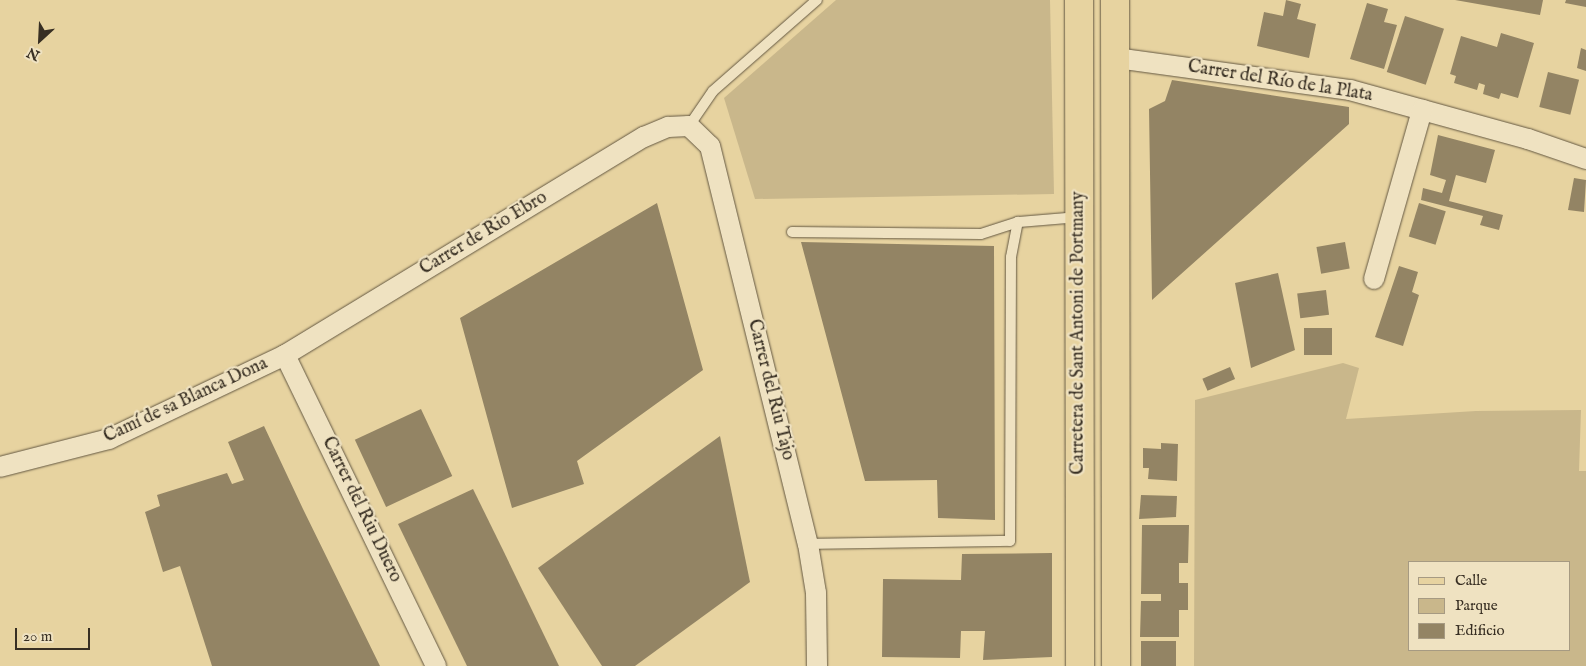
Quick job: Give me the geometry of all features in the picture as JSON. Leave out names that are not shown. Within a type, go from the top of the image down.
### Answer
[{"type":"main road","name":"Carretera de Sant Antoni de Portmany","points":[[1079,0],[1080,666]]},
{"type":"main road","name":"Carretera de Sant Antoni de Portmany","points":[[1116,0],[1116,666]]},
{"type":"street","name":"Carrer del Río de la Plata","points":[[1116,58],[1350,90],[1586,159]]},
{"type":"street","points":[[1374,279],[1422,110]]},
{"type":"street","name":"Carrer de Rio Ebro","points":[[285,355],[644,137],[668,126],[689,126]]},
{"type":"street","name":"Carrer del Riu Tajo","points":[[689,126],[710,146],[808,544],[816,593],[817,666]]},
{"type":"street","name":"Camí de sa Blanca Dona","points":[[0,467],[109,439],[285,355]]},
{"type":"street","name":"Carrer del Riu Duero","points":[[285,355],[436,666]]},
{"type":"lane","points":[[689,126],[713,90],[817,0]]},
{"type":"lane","points":[[792,232],[981,234],[1018,222],[1078,217]]},
{"type":"lane","points":[[808,544],[1010,542],[1011,256],[1018,222]]},
{"type":"green space","points":[[836,0],[1050,0],[1054,194],[755,199],[724,98]]},
{"type":"green space","points":[[1343,363],[1359,368],[1346,419],[1476,411],[1581,410],[1579,471],[1586,471],[1586,666],[1194,666],[1195,400]]},
{"type":"building","points":[[1286,0],[1301,4],[1297,19],[1316,24],[1309,58],[1257,46],[1264,12],[1283,16]]},
{"type":"building","points":[[1455,0],[1543,0],[1540,15]]},
{"type":"building","points":[[1566,0],[1586,0],[1586,7],[1565,3]]},
{"type":"building","points":[[1367,3],[1388,9],[1384,22],[1397,25],[1384,69],[1350,59]]},
{"type":"building","points":[[1405,16],[1444,29],[1426,85],[1387,72]]},
{"type":"building","points":[[1501,33],[1534,43],[1518,98],[1501,93],[1499,99],[1483,94],[1485,85],[1479,83],[1477,90],[1454,83],[1456,76],[1450,74],[1461,36],[1497,47]]},
{"type":"building","points":[[1581,48],[1586,50],[1586,71],[1577,68]]},
{"type":"building","points":[[1548,72],[1579,80],[1570,115],[1539,107]]},
{"type":"building","points":[[1172,80],[1349,107],[1349,124],[1152,300],[1149,109],[1165,101]]},
{"type":"building","points":[[1438,135],[1495,150],[1486,183],[1456,175],[1449,201],[1503,215],[1499,230],[1480,225],[1483,216],[1421,200],[1423,188],[1442,193],[1446,180],[1430,175]]},
{"type":"building","points":[[1574,178],[1586,180],[1584,212],[1568,210]]},
{"type":"building","points":[[657,203],[703,370],[577,461],[584,484],[512,508],[460,318]]},
{"type":"building","points":[[1419,203],[1446,211],[1436,245],[1409,236]]},
{"type":"building","points":[[801,242],[994,246],[995,520],[938,518],[937,480],[865,481]]},
{"type":"building","points":[[1345,242],[1350,269],[1321,274],[1316,247]]},
{"type":"building","points":[[1399,266],[1418,272],[1412,292],[1419,295],[1403,346],[1375,337]]},
{"type":"building","points":[[1278,273],[1295,350],[1251,368],[1235,283]]},
{"type":"building","points":[[1326,290],[1329,315],[1300,318],[1297,294]]},
{"type":"building","points":[[1304,328],[1332,328],[1332,355],[1304,355]]},
{"type":"building","points":[[1230,367],[1235,379],[1207,391],[1202,379]]},
{"type":"building","points":[[421,409],[452,476],[386,507],[355,440]]},
{"type":"building","points":[[264,426],[380,666],[212,666],[180,566],[163,572],[145,512],[160,506],[157,495],[227,473],[232,484],[244,480],[228,442]]},
{"type":"building","points":[[720,436],[750,582],[635,666],[602,666],[538,568]]},
{"type":"building","points":[[1161,443],[1178,444],[1177,481],[1148,479],[1149,468],[1143,468],[1143,448],[1161,449]]},
{"type":"building","points":[[473,489],[559,666],[467,666],[427,584],[398,524]]},
{"type":"building","points":[[1141,495],[1177,496],[1176,517],[1139,519]]},
{"type":"building","points":[[1142,525],[1189,525],[1188,563],[1179,563],[1179,583],[1188,583],[1188,610],[1179,610],[1179,637],[1140,637],[1141,601],[1161,601],[1161,594],[1141,594]]},
{"type":"building","points":[[1052,553],[1052,657],[983,660],[985,631],[961,631],[960,658],[882,657],[883,579],[961,580],[962,554]]},
{"type":"building","points":[[1141,641],[1176,641],[1176,666],[1141,666]]}]
